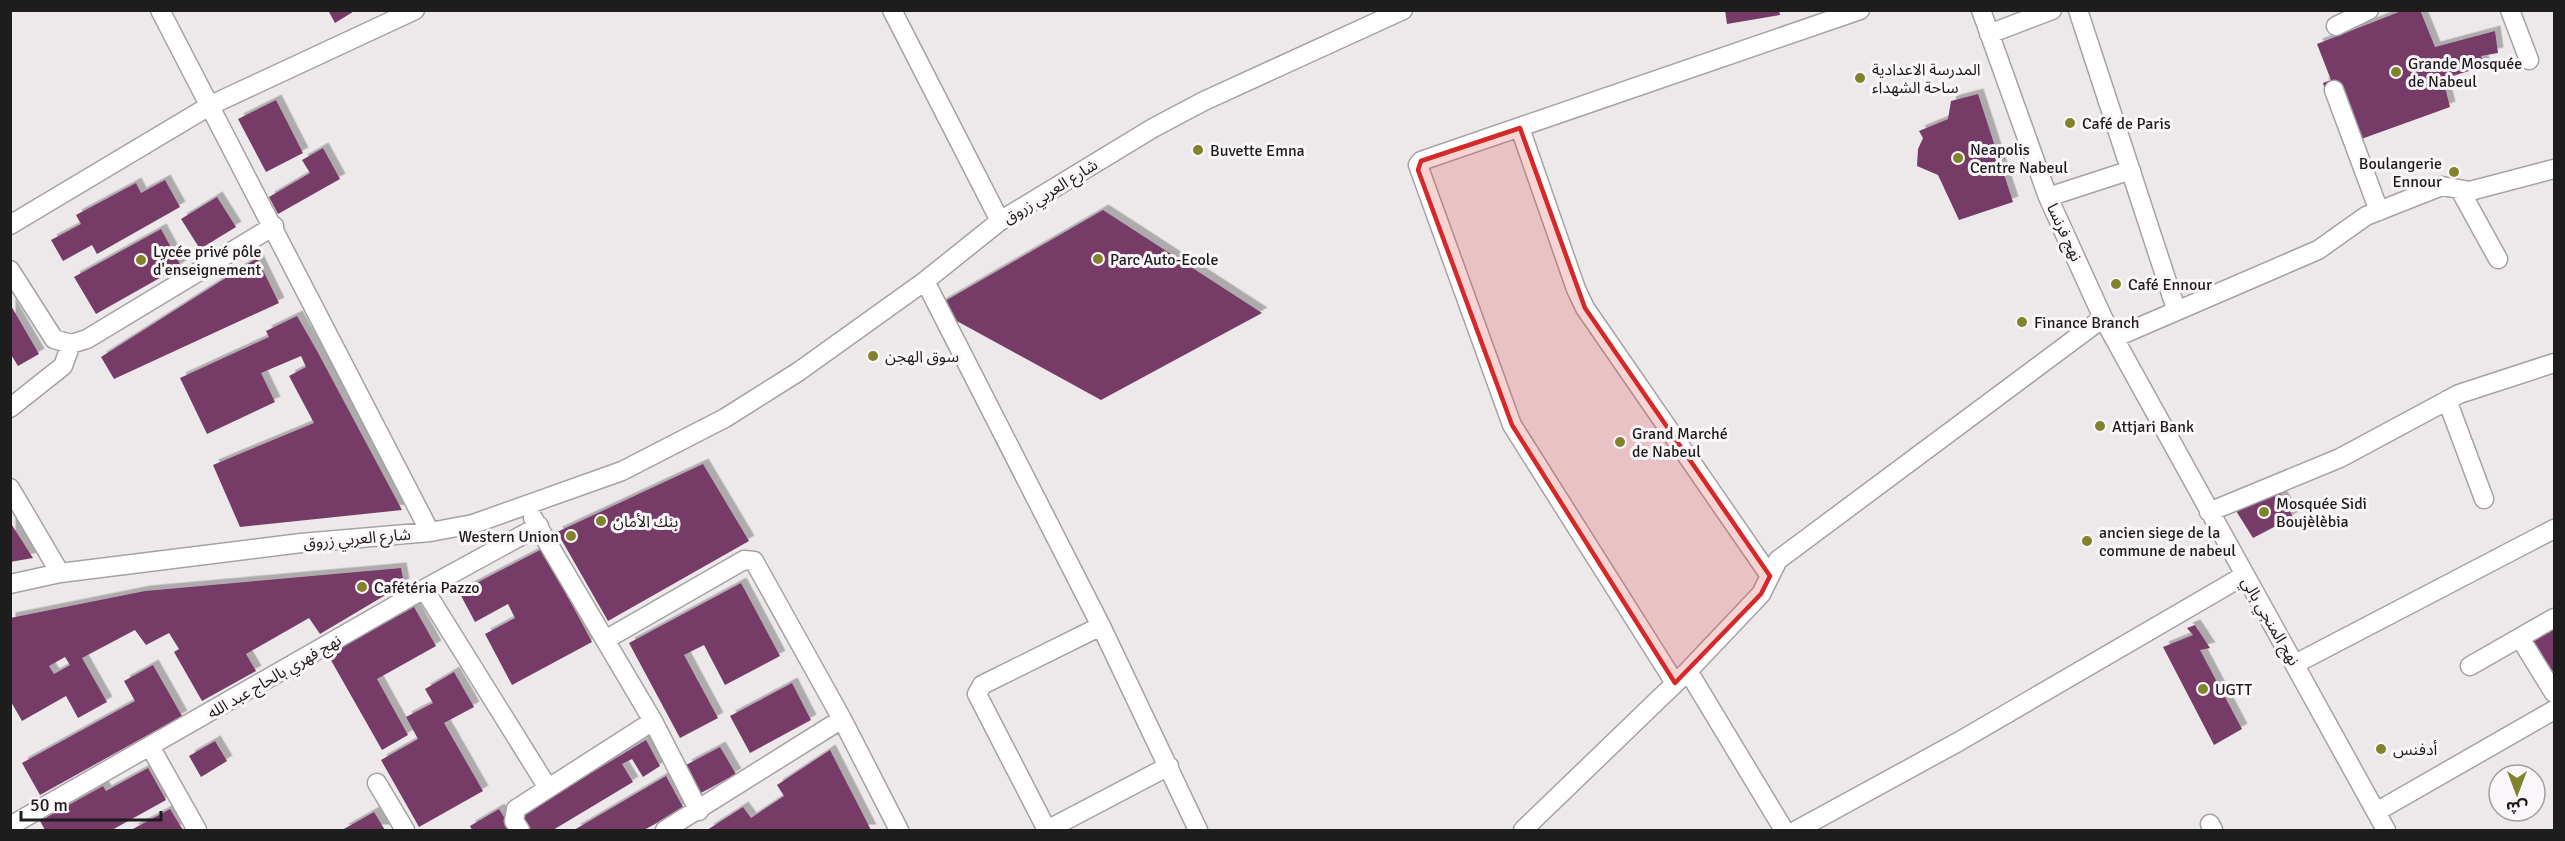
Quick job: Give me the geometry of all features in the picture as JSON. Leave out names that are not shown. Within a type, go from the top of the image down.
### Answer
[{"type":"street","points":[[160,10],[274,226],[430,532]]},
{"type":"street","points":[[10,225],[211,105],[415,10]]},
{"type":"street","points":[[892,10],[1000,221]]},
{"type":"street","name":"شارع العربي زروق","points":[[10,584],[60,573],[301,543],[430,532],[473,524],[622,471],[724,418],[798,372],[925,281],[1000,221],[1204,100],[1403,10]]},
{"type":"street","points":[[1784,831],[1512,425],[1418,170],[1421,161],[1520,128],[1816,17],[1860,10]]},
{"type":"street","name":"نهج فرنسا","points":[[1981,10],[2048,197],[2103,318]]},
{"type":"street","points":[[1989,34],[2052,10]]},
{"type":"street","points":[[2078,10],[2176,309]]},
{"type":"street","points":[[2336,26],[2369,10]]},
{"type":"street","points":[[2510,10],[2529,60]]},
{"type":"street","points":[[2334,90],[2379,212]]},
{"type":"street","points":[[1520,128],[1576,290],[1585,308],[1770,576]]},
{"type":"street","points":[[2114,338],[2176,309],[2318,250],[2354,224],[2442,186],[2470,191],[2554,169]]},
{"type":"street","points":[[2048,197],[2130,170]]},
{"type":"street","points":[[2460,190],[2498,259]]},
{"type":"street","points":[[10,270],[54,339],[71,344],[87,339],[274,226]]},
{"type":"street","points":[[925,281],[1101,626],[1198,831]]},
{"type":"street","points":[[1524,831],[1681,677],[1761,594],[1778,560],[2103,318]]},
{"type":"street","name":"نهج المنجي بالي","points":[[2103,318],[2386,831]]},
{"type":"street","points":[[10,408],[63,366],[71,344]]},
{"type":"street","points":[[2209,512],[2340,458],[2459,394],[2554,363]]},
{"type":"street","points":[[2447,400],[2484,499]]},
{"type":"street","points":[[10,488],[60,573]]},
{"type":"street","points":[[525,506],[653,721],[699,811]]},
{"type":"street","name":"نهج فهري بالحاج عبد الله","points":[[22,825],[424,589],[539,526]]},
{"type":"street","points":[[2295,664],[2554,529]]},
{"type":"street","points":[[606,640],[750,559],[757,563],[842,719],[899,831]]},
{"type":"street","points":[[1797,831],[1958,742],[2245,575]]},
{"type":"street","points":[[424,589],[548,788]]},
{"type":"street","points":[[2470,666],[2554,618]]},
{"type":"street","points":[[1101,626],[982,686],[977,694],[1047,830],[1169,766]]},
{"type":"street","points":[[2520,638],[2554,693]]},
{"type":"street","points":[[2376,812],[2554,710]]},
{"type":"street","points":[[665,831],[842,719]]},
{"type":"street","points":[[520,831],[514,821],[516,809],[653,721]]},
{"type":"street","points":[[151,748],[197,831]]},
{"type":"street","points":[[376,783],[405,831]]},
{"type":"highlighted area","points":[[1520,128],[1585,308],[1770,576],[1761,594],[1675,683],[1512,425],[1418,170],[1421,161]]},
{"type":"building","points":[[328,10],[356,10],[335,23]]},
{"type":"building","points":[[1725,10],[1779,10],[1780,15],[1727,24]]},
{"type":"building","name":"Grande Mosquée de Nabeul","points":[[2404,10],[2420,10],[2435,47],[2495,31],[2498,53],[2481,56],[2485,66],[2443,79],[2450,107],[2353,142],[2341,115],[2333,117],[2323,83],[2331,80],[2317,44]]},
{"type":"building","name":"Neapolis Centre Nabeul","points":[[1978,94],[2013,202],[1959,220],[1938,175],[1917,166],[1918,149],[1923,138],[1919,131],[1948,119],[1951,101]]},
{"type":"building","points":[[276,100],[303,153],[266,172],[238,119]]},
{"type":"building","points":[[323,148],[340,179],[278,214],[269,197],[310,173],[302,160]]},
{"type":"building","points":[[165,180],[180,207],[97,254],[92,245],[63,261],[51,240],[81,224],[76,215],[136,183],[141,193]]},
{"type":"building","points":[[217,197],[236,227],[200,249],[181,219]]},
{"type":"building","name":"Parc Auto-Ecole","points":[[1103,210],[1262,313],[1101,400],[933,308]]},
{"type":"building","points":[[161,229],[181,266],[96,314],[74,277]]},
{"type":"building","points":[[257,258],[279,303],[114,379],[101,357]]},
{"type":"building","points":[[10,304],[39,354],[18,366],[10,353]]},
{"type":"building","points":[[297,316],[402,510],[240,527],[213,465],[314,423],[289,376],[306,367],[301,356],[261,373],[275,402],[207,434],[180,378],[269,337],[266,331]]},
{"type":"building","points":[[703,464],[749,541],[608,621],[557,532]]},
{"type":"building","name":"Mosquée Sidi Boujèlèbia","points":[[2279,491],[2293,517],[2253,538],[2233,506]]},
{"type":"building","points":[[10,522],[33,558],[10,562]]},
{"type":"building","points":[[542,549],[592,642],[512,685],[485,634],[515,618],[508,604],[475,622],[459,592]]},
{"type":"building","points":[[401,568],[404,584],[320,634],[309,618],[246,654],[256,671],[202,701],[174,652],[179,649],[169,633],[146,645],[135,630],[82,658],[107,702],[78,718],[66,696],[22,721],[10,700],[10,618],[145,591]],"holes":[[[65,657],[70,665],[54,674],[49,666]]]},
{"type":"building","points":[[741,583],[780,656],[725,685],[704,645],[684,655],[718,718],[680,738],[629,643]]},
{"type":"building","points":[[414,607],[436,646],[377,679],[408,735],[382,750],[328,655]]},
{"type":"building","name":"UGTT","points":[[2195,625],[2210,648],[2200,650],[2242,729],[2214,745],[2163,647],[2193,635],[2187,628]]},
{"type":"building","points":[[2554,625],[2554,687],[2525,643]]},
{"type":"building","points":[[153,665],[182,716],[40,795],[22,763],[135,701],[124,681]]},
{"type":"building","points":[[454,672],[474,707],[444,723],[483,791],[419,827],[381,760],[418,739],[406,717],[433,703],[425,689]]},
{"type":"building","points":[[792,683],[811,720],[750,753],[730,716]]},
{"type":"building","points":[[646,740],[660,766],[643,777],[632,759],[622,764],[633,782],[553,830],[529,830],[520,816]]},
{"type":"building","points":[[215,741],[227,761],[201,777],[189,756]]},
{"type":"building","points":[[720,747],[736,774],[701,793],[686,765]]},
{"type":"building","points":[[830,750],[871,830],[707,830],[743,807],[751,818],[784,796],[777,785]]},
{"type":"building","points":[[148,768],[166,800],[112,830],[45,830],[40,821],[103,786],[106,791]]},
{"type":"building","points":[[666,776],[683,807],[655,824],[644,830],[574,830]]},
{"type":"building","points":[[170,809],[183,830],[131,830]]},
{"type":"building","points":[[499,809],[512,830],[472,830],[470,826]]},
{"type":"building","points":[[374,812],[385,830],[342,830]]},
{"type":"place","name":"Grande Mosquée de Nabeul","points":[[2396,72]]},
{"type":"place","name":"المدرسة الاعدادية ساحة الشهداء","points":[[1860,78]]},
{"type":"place","name":"Café de Paris","points":[[2070,123]]},
{"type":"place","name":"Buvette Emna","points":[[1198,150]]},
{"type":"place","name":"Neapolis Centre Nabeul","points":[[1958,158]]},
{"type":"place","name":"Boulangerie Ennour","points":[[2454,172]]},
{"type":"place","name":"Parc Auto-Ecole","points":[[1098,259]]},
{"type":"place","name":"Lycée privé pôle d'enseignement","points":[[141,260]]},
{"type":"place","name":"Café Ennour","points":[[2116,284]]},
{"type":"place","name":"Finance Branch","points":[[2022,322]]},
{"type":"place","name":"سوق الهجن","points":[[873,356]]},
{"type":"place","name":"Attjari Bank","points":[[2100,426]]},
{"type":"place","name":"Grand Marché de Nabeul","points":[[1620,442]]},
{"type":"place","name":"Mosquée Sidi Boujèlèbia","points":[[2264,512]]},
{"type":"place","name":"بنك الأمان","points":[[601,521]]},
{"type":"place","name":"Western Union","points":[[571,536]]},
{"type":"place","name":"ancien siege de la commune de nabeul","points":[[2087,541]]},
{"type":"place","name":"Cafétéria Pazzo","points":[[362,587]]},
{"type":"place","name":"UGTT","points":[[2203,689]]},
{"type":"place","name":"أدفنس","points":[[2381,749]]}]
